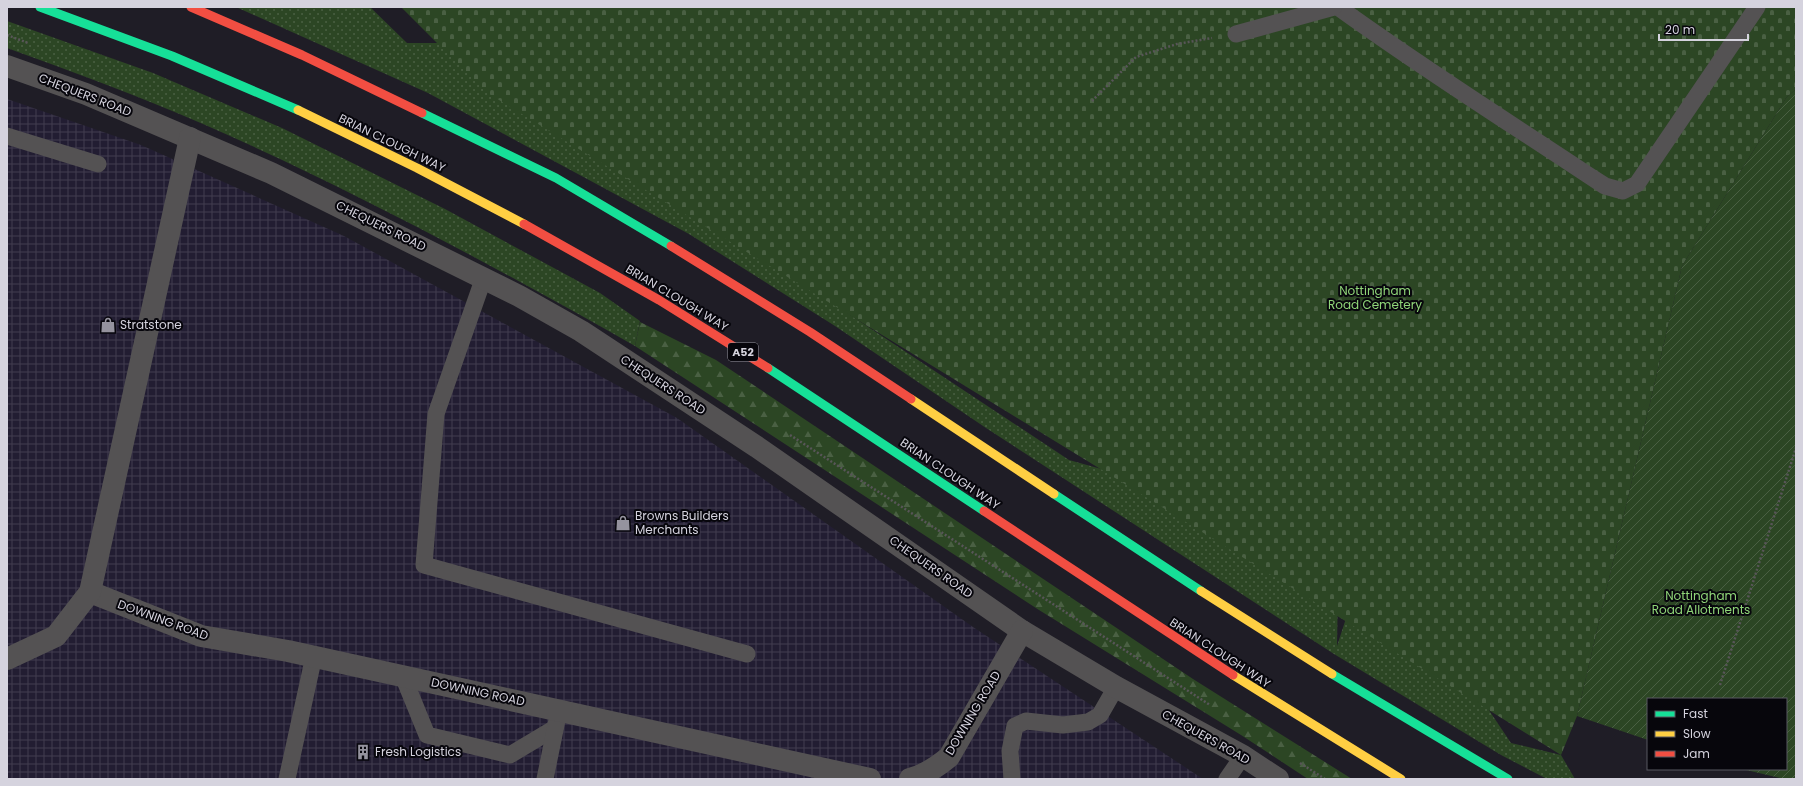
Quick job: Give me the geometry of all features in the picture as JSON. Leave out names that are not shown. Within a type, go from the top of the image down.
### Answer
[{"type":"highway","name":"BRIAN CLOUGH WAY","points":[[40,7],[138,42],[249,89],[339,130],[458,188],[559,242],[690,319],[772,371],[1216,666],[1401,779]]},
{"type":"highway","points":[[191,7],[302,55],[570,186],[810,332],[1250,624],[1450,746],[1508,779]]},
{"type":"street","name":"CHEQUERS ROAD","points":[[7,66],[86,94],[190,138],[329,201],[484,278],[581,331],[757,447],[1022,631],[1116,687],[1243,756],[1278,779]]},
{"type":"street","points":[[7,659],[56,636],[90,592],[190,138]]},
{"type":"street","name":"DOWNING ROAD","points":[[90,592],[201,636],[314,656],[403,676],[557,719],[870,779]]},
{"type":"street","name":"DOWNING ROAD","points":[[910,779],[921,776],[936,768],[949,757],[1022,631]]},
{"type":"lane","points":[[1236,34],[1334,7]]},
{"type":"lane","points":[[1338,7],[1386,41],[1605,186],[1623,191],[1638,184],[1757,7]]},
{"type":"lane","points":[[7,136],[98,164]]},
{"type":"lane","points":[[484,278],[436,414],[424,565],[747,654]]},
{"type":"lane","points":[[287,779],[314,656]]},
{"type":"lane","points":[[403,676],[427,735],[510,755],[557,719]]},
{"type":"lane","points":[[1012,779],[1010,751],[1015,726],[1026,721],[1063,725],[1088,722],[1100,715],[1116,687]]},
{"type":"lane","points":[[545,779],[557,719]]},
{"type":"lane","points":[[1227,779],[1243,756]]},
{"type":"path","points":[[1092,102],[1136,57],[1177,44],[1236,34]]},
{"type":"path","points":[[784,431],[1210,706]]},
{"type":"path","points":[[1720,686],[1796,448]]},
{"type":"path","points":[[1298,762],[1325,779]]},
{"type":"shaded area","points":[[7,99],[141,145],[344,236],[677,418],[973,627],[1203,779],[7,779]]},
{"type":"green space","points":[[236,7],[370,7],[407,43],[487,43],[698,214],[1069,460],[1339,535],[1337,646],[1350,606],[1470,682],[1511,743],[1561,755],[1575,779],[1547,779],[1501,755],[1334,654],[986,428],[835,326],[689,234],[428,93]]},
{"type":"green space","name":"Nottingham Road Cemetery","points":[[401,7],[1796,7],[1796,89],[1786,98],[1682,266],[1577,716],[1561,755],[1120,481],[486,92]]},
{"type":"green space","points":[[7,21],[153,73],[282,128],[445,209],[600,293],[640,321],[635,346],[422,229],[313,175],[179,114],[106,84],[7,48]]},
{"type":"green space","name":"Nottingham Road Allotments","points":[[1796,89],[1796,779],[1784,779],[1746,770],[1787,770],[1787,698],[1647,698],[1647,740],[1577,716],[1682,266],[1786,98]]},
{"type":"green space","points":[[640,322],[716,360],[1193,679],[1352,779],[1308,779],[1241,735],[1039,610],[635,346]]},
{"type":"traffic: fast","points":[[40,7],[172,56],[298,110]]},
{"type":"traffic: fast","points":[[422,113],[556,178],[671,246]]},
{"type":"traffic: fast","points":[[768,368],[984,511]]},
{"type":"traffic: fast","points":[[1054,494],[1201,591]]},
{"type":"traffic: fast","points":[[1332,674],[1508,779]]},
{"type":"traffic: slow","points":[[298,110],[417,168],[524,224]]},
{"type":"traffic: slow","points":[[911,399],[1054,494]]},
{"type":"traffic: slow","points":[[1201,591],[1332,674]]},
{"type":"traffic: slow","points":[[1233,675],[1401,779]]},
{"type":"traffic: jam","points":[[191,7],[302,55],[422,113]]},
{"type":"traffic: jam","points":[[524,224],[659,300],[768,368]]},
{"type":"traffic: jam","points":[[671,246],[810,332],[911,399]]},
{"type":"traffic: jam","points":[[984,511],[1233,675]]},
{"type":"place","name":"Stratstone","points":[[108,325]]},
{"type":"place","name":"Browns Builders Merchants","points":[[623,523]]},
{"type":"place","name":"Fresh Logistics","points":[[363,752]]}]
